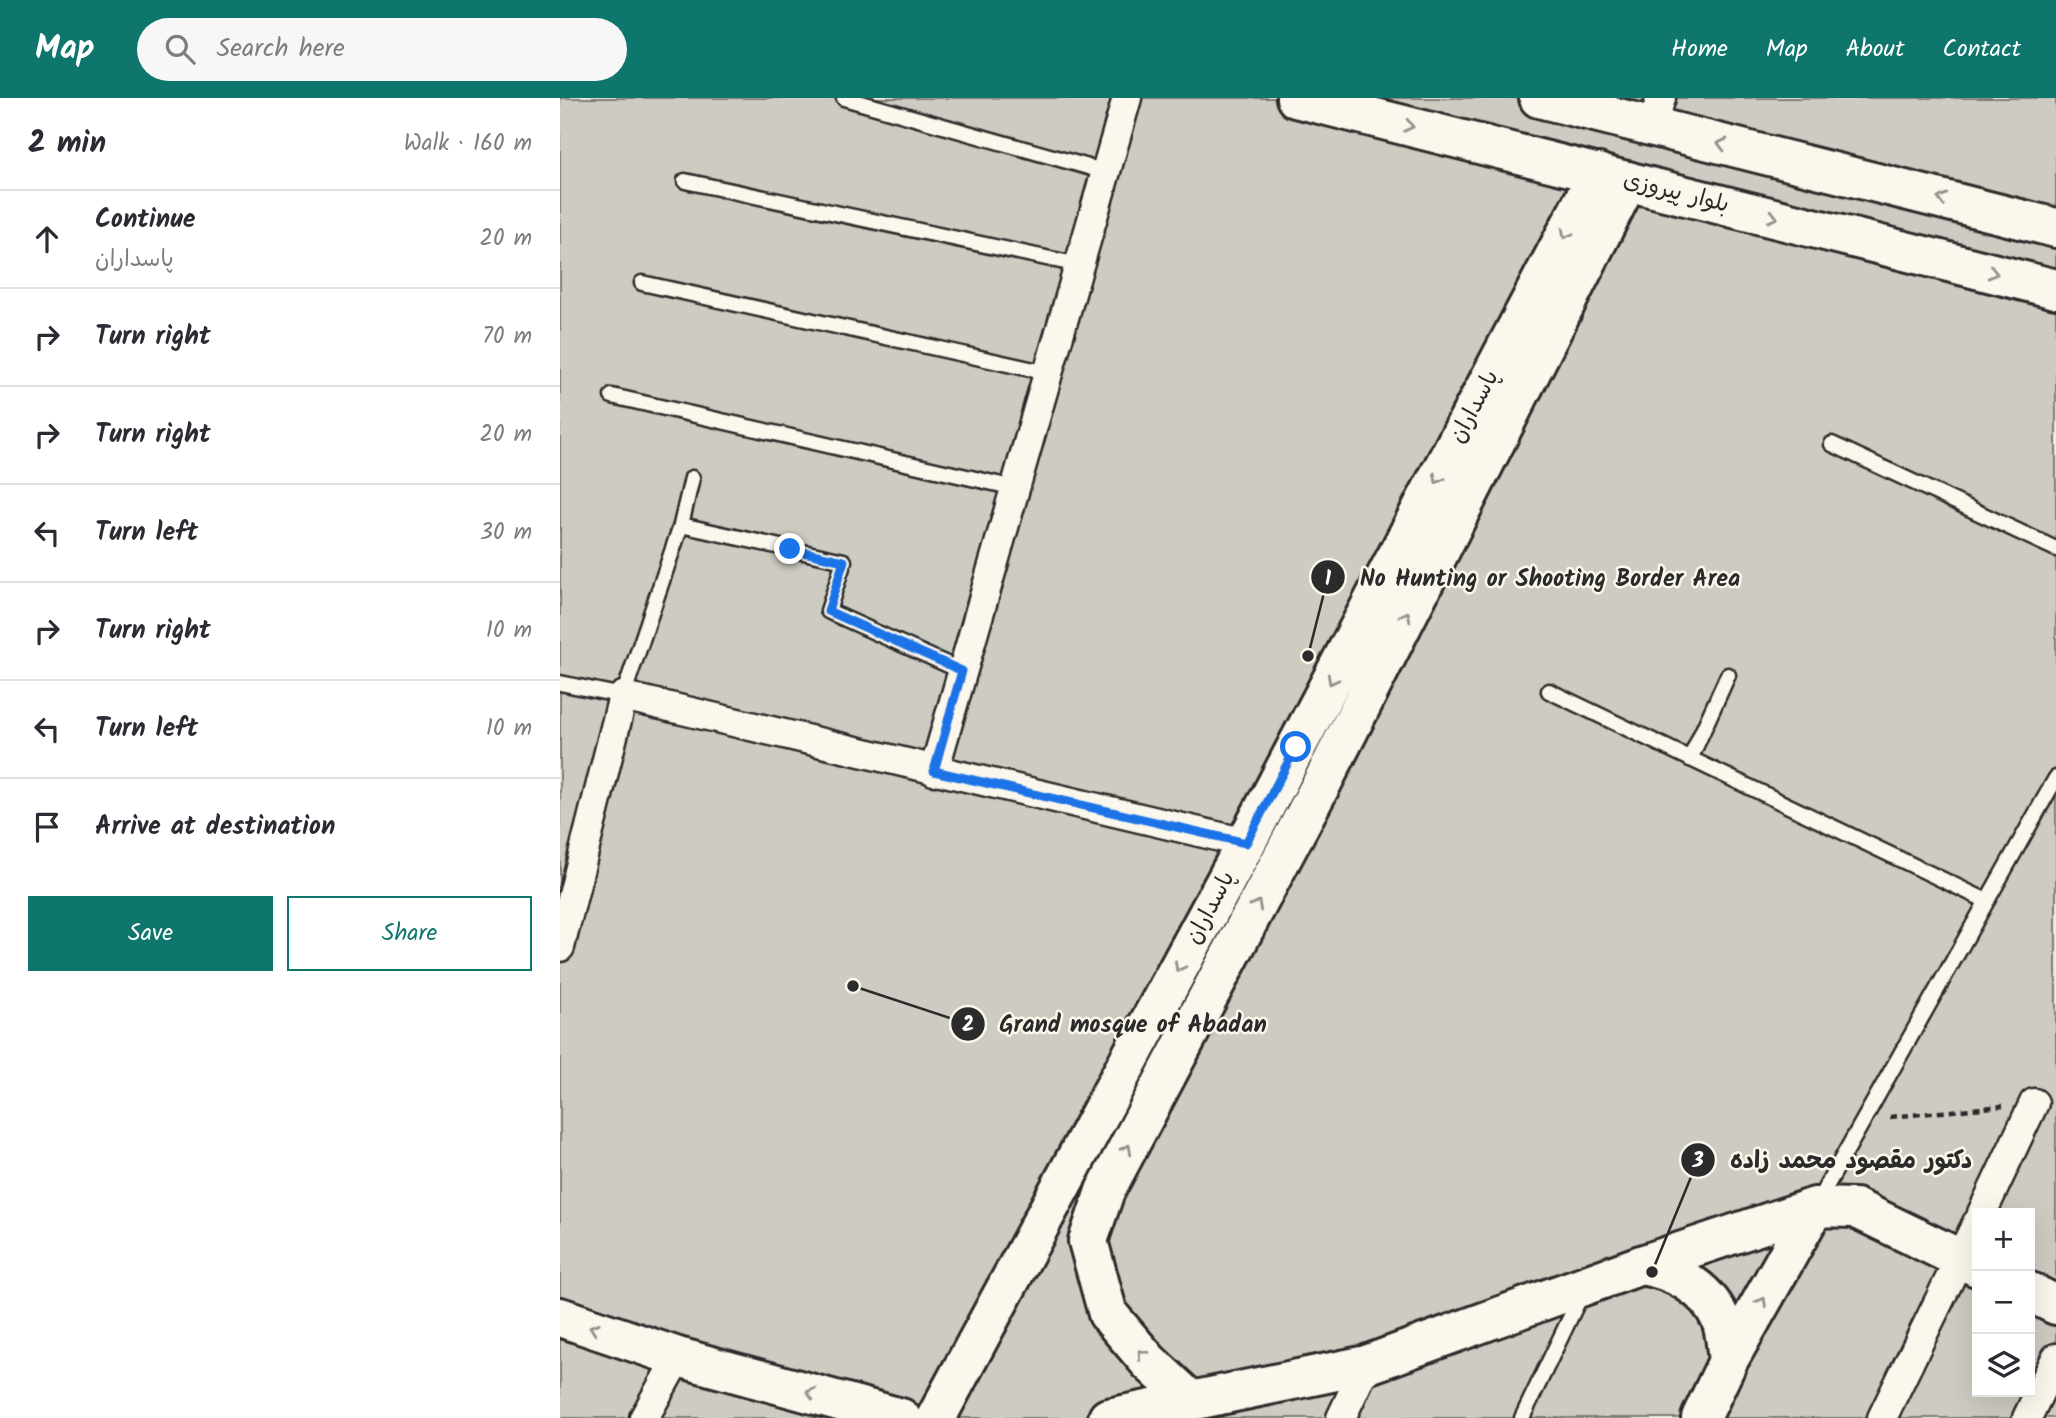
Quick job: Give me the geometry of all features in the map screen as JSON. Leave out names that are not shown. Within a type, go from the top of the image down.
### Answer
[{"type":"street","points":[[934,771],[1127,98]]},
{"type":"street","name":"بلوار پیروزی","points":[[1296,98],[2056,289]]},
{"type":"street","points":[[1539,98],[1657,112],[2056,228]]},
{"type":"street","name":"پاسداران","points":[[936,1418],[1246,843],[1613,177]]},
{"type":"street","name":"پاسداران","points":[[1191,1401],[1149,1362],[1108,1314],[1088,1241],[1105,1191],[1322,781],[1613,177]]},
{"type":"street","points":[[560,947],[623,696],[1246,843]]},
{"type":"street","points":[[1984,1208],[2034,1103]]},
{"type":"street","points":[[1108,1418],[1366,1365],[1641,1265],[1815,1207],[1855,1208],[1969,1263],[1882,1418]]},
{"type":"street","points":[[1701,1418],[1728,1361],[1815,1207]]},
{"type":"street","points":[[1641,1265],[1678,1275],[1707,1297],[1721,1319],[1728,1361]]},
{"type":"street","points":[[2035,1294],[2056,1305]]},
{"type":"street","points":[[560,1317],[678,1357],[901,1418]]},
{"type":"street","points":[[644,1418],[678,1357]]},
{"type":"street","points":[[2027,1418],[2056,1358]]},
{"type":"street","points":[[1340,1418],[1366,1365]]},
{"type":"lane","points":[[844,98],[1106,172]]},
{"type":"lane","points":[[685,181],[1079,265]]},
{"type":"lane","points":[[642,283],[1048,373]]},
{"type":"lane","points":[[612,396],[1015,488]]},
{"type":"lane","points":[[1832,444],[2056,549]]},
{"type":"lane","points":[[560,683],[623,696],[681,525],[692,478]]},
{"type":"lane","points":[[681,525],[844,561],[828,611],[962,671]]},
{"type":"lane","points":[[1690,759],[1728,674]]},
{"type":"lane","points":[[1549,691],[1987,901]]},
{"type":"lane","points":[[1815,1207],[2056,778]]},
{"type":"lane","points":[[1522,1418],[1587,1285]]},
{"type":"path","points":[[1864,1119],[2034,1103]]},
{"type":"shaded area","points":[[560,98],[2056,98],[2056,1418],[560,1418]]},
{"type":"place","name":"No Hunting or Shooting Border Area","points":[[1308,656]]},
{"type":"place","name":"Grand mosque of Abadan","points":[[853,986]]},
{"type":"place","name":"دكتور مقصود محمد زاده","points":[[1652,1272]]},
{"type":"route","points":[[790,549],[844,561],[828,611],[962,671],[934,771],[1246,843],[1296,747]]}]
